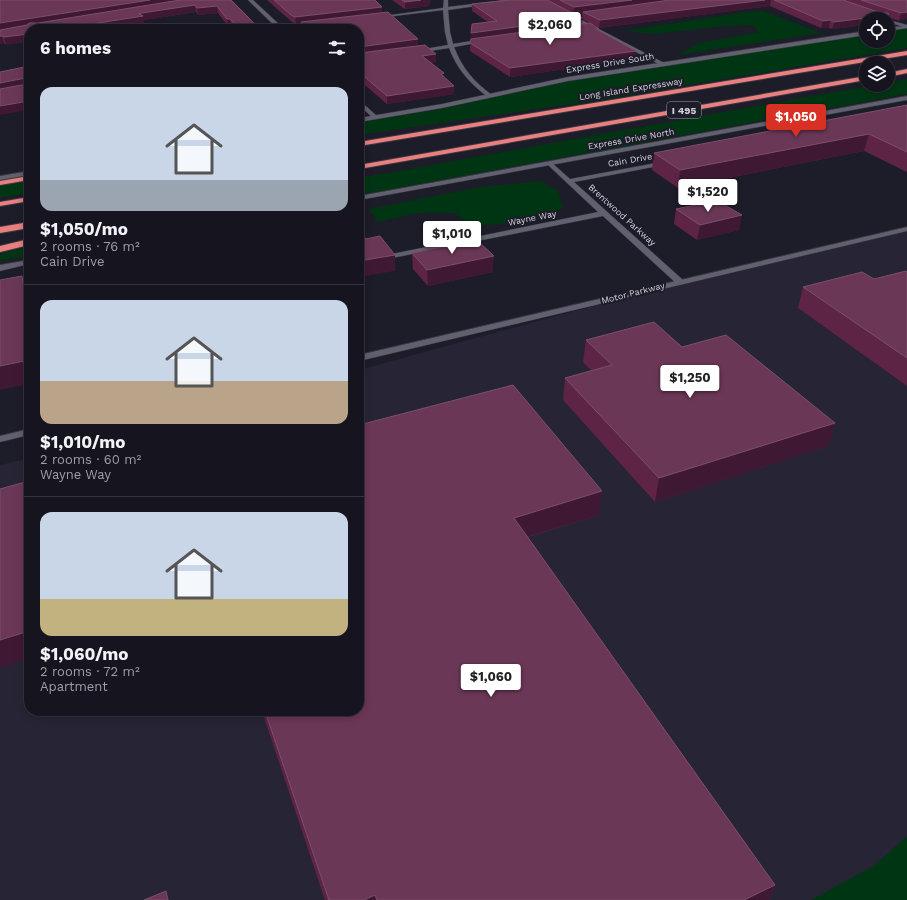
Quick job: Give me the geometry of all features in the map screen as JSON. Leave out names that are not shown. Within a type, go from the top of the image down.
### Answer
[{"type":"highway","name":"Long Island Expressway","points":[[364,143],[907,53]]},
{"type":"highway","points":[[895,74],[907,71]]},
{"type":"highway","name":"I 495","points":[[364,165],[859,79]]},
{"type":"highway","points":[[364,139],[572,108]]},
{"type":"highway","points":[[364,169],[502,141]]},
{"type":"highway","points":[[0,183],[24,179]]},
{"type":"highway","points":[[0,204],[24,201]]},
{"type":"highway","points":[[0,230],[24,226]]},
{"type":"highway","points":[[0,249],[24,243]]},
{"type":"main road","points":[[250,0],[276,24]]},
{"type":"main road","points":[[446,0],[445,8],[452,46],[460,64],[469,79],[490,96]]},
{"type":"main road","points":[[372,18],[516,0]]},
{"type":"main road","points":[[566,14],[663,64]]},
{"type":"main road","points":[[573,17],[580,16]]},
{"type":"main road","points":[[895,23],[907,27]]},
{"type":"main road","points":[[584,28],[591,27]]},
{"type":"main road","points":[[895,28],[907,27]]},
{"type":"main road","name":"Express Drive South","points":[[364,119],[442,106],[553,81],[859,34]]},
{"type":"main road","points":[[413,51],[490,41]]},
{"type":"main road","name":"Express Drive North","points":[[364,197],[907,98]]},
{"type":"main road","points":[[364,107],[376,118]]},
{"type":"main road","name":"Cain Drive","points":[[569,181],[674,162]]},
{"type":"main road","name":"Brentwood Parkway","points":[[550,164],[680,282]]},
{"type":"main road","points":[[0,178],[24,174]]},
{"type":"main road","name":"Wayne Way","points":[[392,256],[605,213]]},
{"type":"main road","name":"Motor Parkway","points":[[364,357],[907,229]]},
{"type":"main road","points":[[0,268],[24,263]]},
{"type":"main road","points":[[0,439],[24,433]]},
{"type":"shaded area","points":[[907,226],[907,900],[0,900],[0,465],[24,459],[24,716],[364,716],[364,369],[680,282]]},
{"type":"green space","points":[[763,11],[821,33],[678,55],[699,43],[758,32],[753,25],[726,26],[655,34],[625,31],[745,12]]},
{"type":"green space","points":[[907,28],[907,48],[613,98],[364,134],[364,121],[435,110],[569,80],[859,35],[859,48],[895,48],[895,30]]},
{"type":"green space","points":[[907,79],[907,94],[364,194],[364,177],[859,88],[859,92],[895,92],[895,81]]},
{"type":"green space","points":[[24,181],[24,194],[0,198],[0,185]]},
{"type":"green space","points":[[541,181],[558,191],[563,208],[540,216],[518,221],[471,226],[455,213],[418,213],[378,222],[369,209],[480,187]]},
{"type":"green space","points":[[24,247],[24,257],[0,261],[0,254]]},
{"type":"green space","points":[[907,836],[907,900],[811,900],[875,865]]},
{"type":"building","points":[[0,0],[150,0],[0,23]]},
{"type":"building","points":[[180,0],[231,0],[255,24],[235,24],[230,19],[227,19],[217,6],[197,8],[195,5],[142,13],[139,14],[143,16],[92,24],[28,24]]},
{"type":"building","points":[[274,0],[375,0],[382,7],[295,17]]},
{"type":"building","points":[[402,0],[421,0],[405,2]]},
{"type":"building","points":[[510,0],[547,0],[582,18],[471,33],[472,24],[497,21],[472,4]]},
{"type":"building","points":[[560,0],[632,0],[574,7]]},
{"type":"building","points":[[670,0],[765,0],[600,20],[583,12]]},
{"type":"building","points":[[774,0],[843,0],[878,12],[859,12],[859,19],[834,22],[830,20],[823,21]]},
{"type":"building","points":[[861,0],[907,0],[907,12],[901,13]]},
{"type":"building","points":[[388,12],[418,39],[364,46],[364,24],[303,24],[301,22]]},
{"type":"building","points":[[590,23],[599,29],[596,29],[636,51],[510,68],[470,43],[471,39]]},
{"type":"building","points":[[24,26],[24,35],[4,37],[0,36],[0,30]]},
{"type":"building","points":[[425,45],[436,54],[422,56],[444,73],[441,74],[454,86],[387,96],[364,76],[364,52]]},
{"type":"building","points":[[24,67],[24,78],[0,83],[0,72]]},
{"type":"building","points":[[24,85],[24,102],[0,106],[0,89]]},
{"type":"building","points":[[907,105],[907,152],[869,134],[680,170],[654,153]]},
{"type":"building","points":[[709,202],[714,205],[723,204],[742,215],[700,225],[676,209]]},
{"type":"building","points":[[364,236],[366,239],[380,236],[395,255],[364,260]]},
{"type":"building","points":[[477,240],[494,256],[427,270],[412,253]]},
{"type":"building","points":[[906,271],[907,358],[803,287],[862,272],[874,279]]},
{"type":"building","points":[[22,276],[24,289],[24,361],[0,366],[0,280]]},
{"type":"building","points":[[654,322],[682,347],[726,335],[835,423],[659,478],[565,378],[612,365],[586,340]]},
{"type":"building","points":[[513,385],[602,491],[514,518],[775,885],[744,900],[377,900],[375,895],[364,900],[329,900],[267,716],[364,716],[364,424]]},
{"type":"building","points":[[24,482],[24,633],[0,640],[0,489]]},
{"type":"building","points":[[166,891],[168,900],[144,900]]}]
